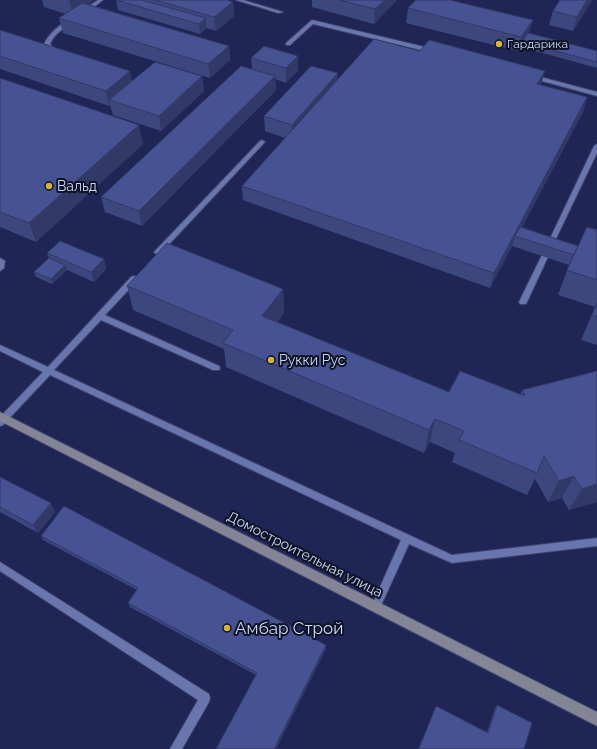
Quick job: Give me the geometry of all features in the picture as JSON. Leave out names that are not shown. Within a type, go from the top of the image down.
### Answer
[{"type":"street","name":"Домостроительная улица","points":[[1,419],[597,719]]},
{"type":"lane","points":[[64,55],[50,49],[47,44],[48,39],[101,0]]},
{"type":"lane","points":[[238,0],[280,12]]},
{"type":"lane","points":[[288,44],[312,22],[437,52]]},
{"type":"lane","points":[[528,76],[597,94]]},
{"type":"lane","points":[[153,258],[262,142]]},
{"type":"lane","points":[[549,247],[597,146]]},
{"type":"lane","points":[[523,302],[544,257]]},
{"type":"lane","points":[[0,260],[0,268]]},
{"type":"lane","points":[[1,419],[137,276]]},
{"type":"lane","points":[[99,316],[216,368]]},
{"type":"lane","points":[[0,348],[452,559],[597,542]]},
{"type":"lane","points":[[376,607],[407,538]]},
{"type":"lane","points":[[0,566],[205,698],[176,749]]},
{"type":"building","points":[[116,0],[141,0],[206,18],[199,24]]},
{"type":"building","points":[[155,0],[227,0],[233,2],[214,17]]},
{"type":"building","points":[[339,0],[385,0],[375,9]]},
{"type":"building","points":[[416,0],[450,0],[533,20],[521,37],[408,8]]},
{"type":"building","points":[[560,0],[587,0],[577,17],[553,11]]},
{"type":"building","points":[[82,3],[229,46],[208,64],[59,18]]},
{"type":"building","points":[[0,30],[130,71],[106,91],[0,56]]},
{"type":"building","points":[[528,33],[597,51],[597,62],[522,42]]},
{"type":"building","points":[[374,39],[420,51],[429,40],[545,71],[537,84],[587,97],[494,273],[242,186]]},
{"type":"building","points":[[264,46],[298,56],[286,68],[251,58]]},
{"type":"building","points":[[155,62],[202,76],[159,116],[109,100]]},
{"type":"building","points":[[241,66],[275,76],[139,211],[101,197]]},
{"type":"building","points":[[311,66],[338,73],[292,125],[264,116]]},
{"type":"building","name":"Вальд","points":[[0,78],[139,125],[29,223],[0,212]]},
{"type":"building","points":[[520,227],[578,246],[574,255],[515,236]]},
{"type":"building","points":[[587,227],[597,230],[597,280],[567,270]]},
{"type":"building","points":[[60,241],[104,259],[91,272],[47,253]]},
{"type":"building","points":[[167,243],[283,289],[262,316],[449,392],[460,371],[525,395],[522,390],[597,371],[597,484],[582,489],[574,476],[559,481],[544,456],[537,473],[459,440],[464,431],[435,419],[429,430],[223,343],[233,330],[127,286]]},
{"type":"building","points":[[49,258],[65,265],[51,279],[34,272]]},
{"type":"building","points":[[597,303],[597,317],[592,315]]},
{"type":"building","points":[[0,477],[51,503],[33,525],[0,507]]},
{"type":"building","name":"Амбар Строй","points":[[64,506],[326,645],[274,749],[216,749],[257,673],[128,603],[138,588],[41,536]]},
{"type":"building","points":[[497,705],[532,723],[524,749],[419,749],[436,706],[488,733]]},
{"type":"place","name":"Гардарика","points":[[499,44]]},
{"type":"place","name":"Вальд","points":[[49,186]]},
{"type":"place","name":"Рукки Рус","points":[[271,360]]},
{"type":"place","name":"Амбар Строй","points":[[227,628]]}]
